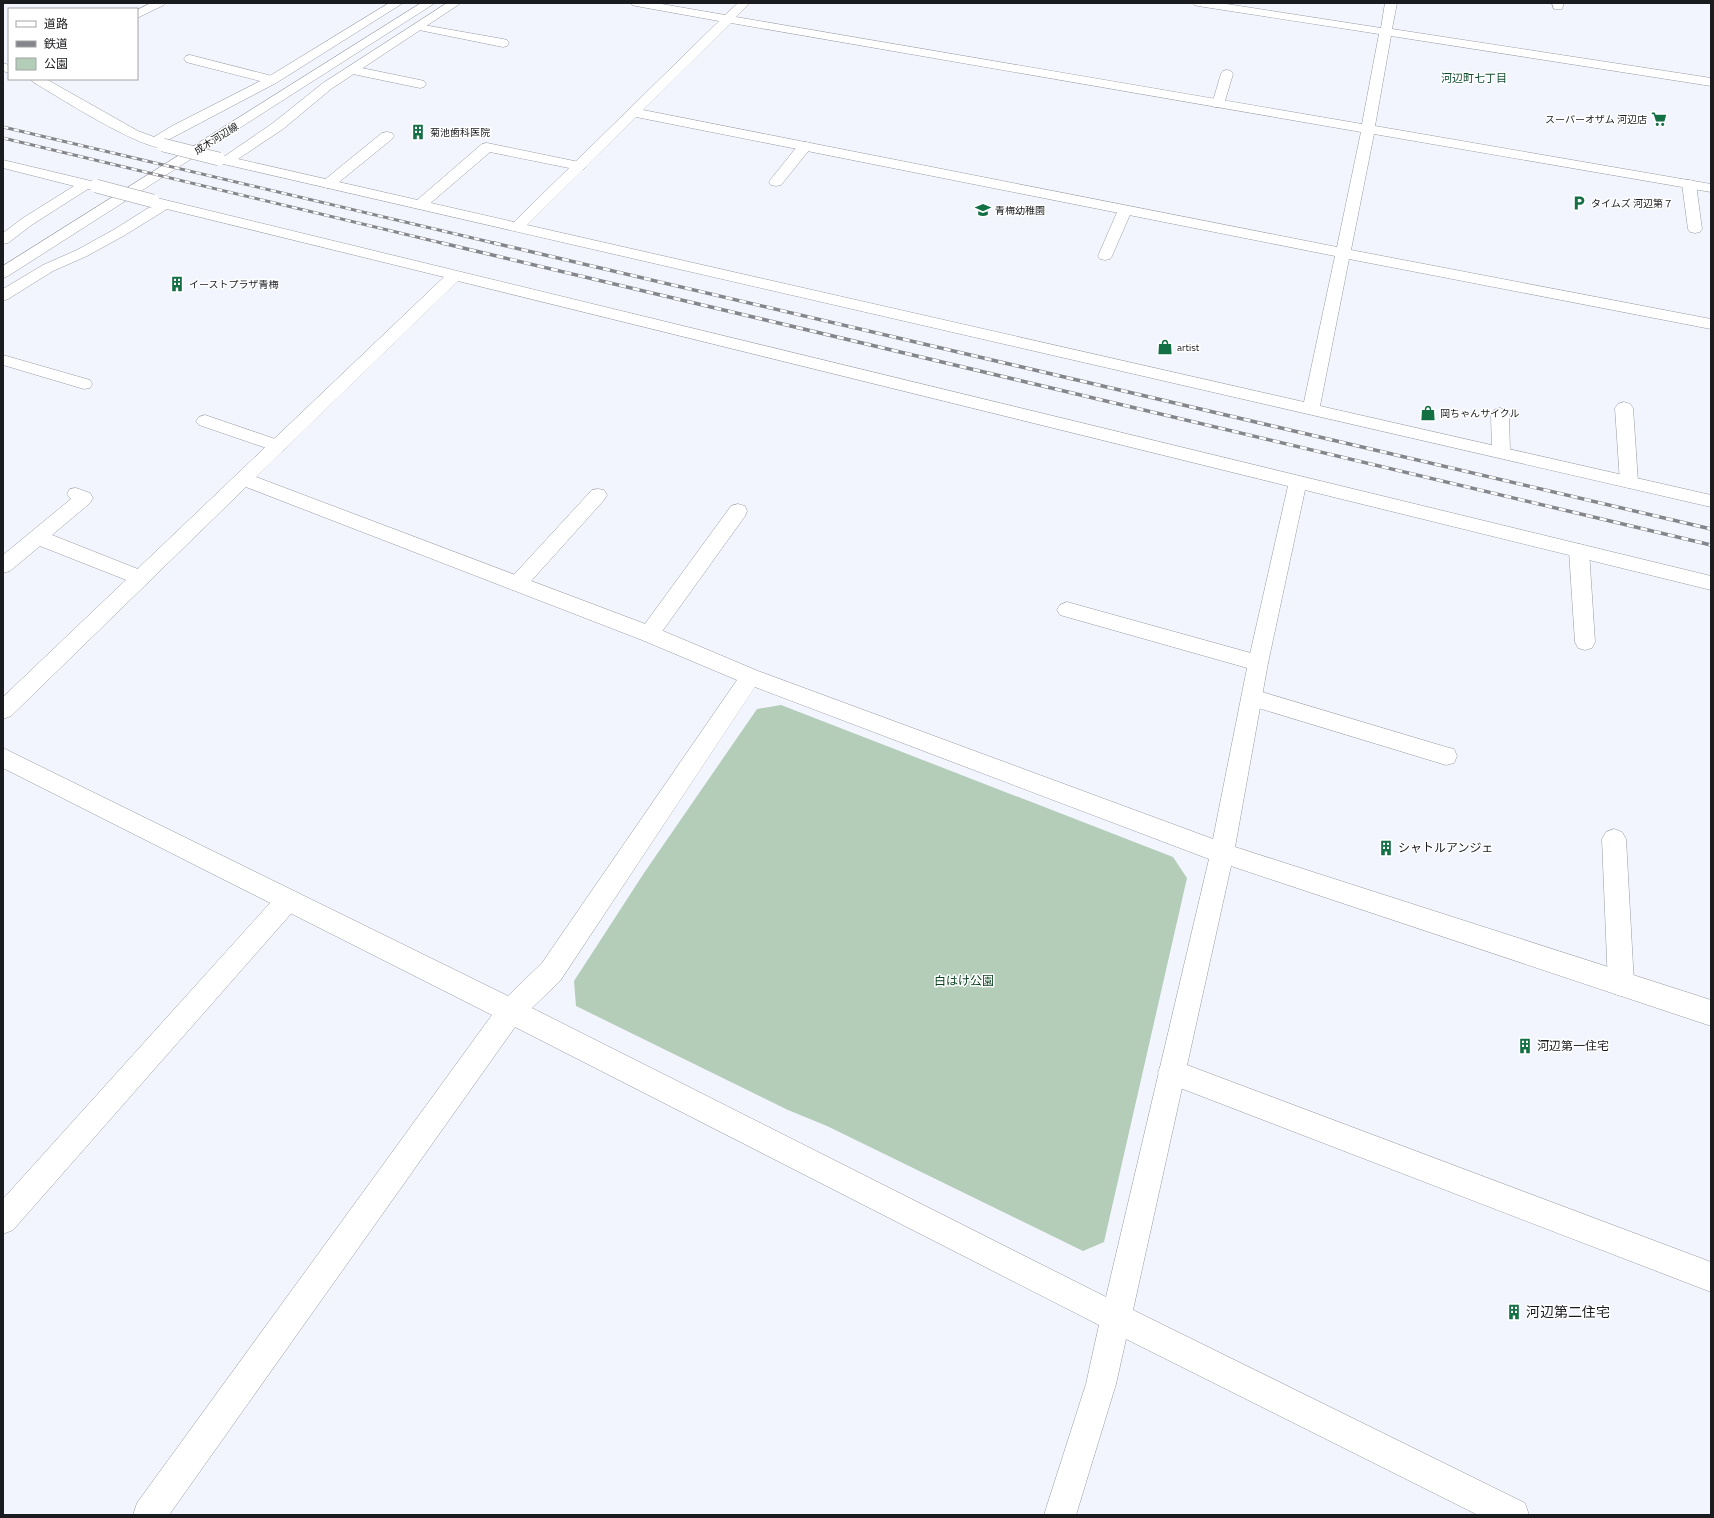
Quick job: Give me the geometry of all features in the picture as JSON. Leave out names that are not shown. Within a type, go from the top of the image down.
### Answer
[{"type":"street","points":[[138,14],[160,3]]},
{"type":"street","points":[[158,144],[177,129],[272,80],[397,3]]},
{"type":"street","name":"成木河辺線","points":[[3,273],[429,3]]},
{"type":"street","points":[[223,160],[278,126],[327,86],[455,3]]},
{"type":"street","points":[[636,3],[1711,188]]},
{"type":"street","points":[[517,228],[744,3]]},
{"type":"street","points":[[1198,3],[1711,82]]},
{"type":"street","points":[[1311,409],[1368,129],[1391,3]]},
{"type":"street","points":[[418,27],[503,43]]},
{"type":"street","points":[[190,60],[272,80]]},
{"type":"street","points":[[352,70],[420,84]]},
{"type":"street","points":[[1218,104],[1227,74]]},
{"type":"street","points":[[39,80],[132,134],[158,144],[421,204],[517,228],[1711,501]]},
{"type":"street","points":[[633,112],[1343,253],[1711,324]]},
{"type":"street","points":[[328,184],[387,136]]},
{"type":"street","points":[[776,182],[805,146]]},
{"type":"street","points":[[421,204],[487,147],[579,166]]},
{"type":"street","points":[[3,164],[1711,583]]},
{"type":"street","points":[[1689,184],[1695,229]]},
{"type":"street","points":[[3,240],[28,221],[91,185]]},
{"type":"street","points":[[3,296],[48,268],[82,253],[120,232],[158,202]]},
{"type":"street","points":[[1105,256],[1125,210]]},
{"type":"street","points":[[3,710],[455,275]]},
{"type":"street","points":[[3,360],[84,384]]},
{"type":"street","points":[[1624,408],[1629,482]]},
{"type":"street","points":[[1500,414],[1501,452]]},
{"type":"street","points":[[205,421],[278,446]]},
{"type":"street","points":[[244,478],[649,634],[751,676],[1222,853],[1711,1013]]},
{"type":"street","points":[[1060,1515],[1101,1384],[1222,853],[1258,663],[1298,481]]},
{"type":"street","points":[[3,566],[84,498],[76,494]]},
{"type":"street","points":[[517,584],[598,495]]},
{"type":"street","points":[[649,634],[738,511]]},
{"type":"street","points":[[37,537],[141,578]]},
{"type":"street","points":[[1579,551],[1585,642]]},
{"type":"street","points":[[1066,610],[1258,663]]},
{"type":"street","points":[[149,1515],[511,1011],[551,972],[751,676]]},
{"type":"street","points":[[1252,698],[1446,756]]},
{"type":"street","points":[[3,757],[511,1011],[1116,1318],[1505,1513]]},
{"type":"street","points":[[1614,838],[1622,984]]},
{"type":"street","points":[[3,1220],[288,900]]},
{"type":"street","points":[[1171,1072],[1711,1277]]},
{"type":"green space","name":"白はけ公園","points":[[781,705],[1173,857],[1187,878],[1104,1242],[1083,1251],[827,1126],[788,1110],[576,1006],[574,981],[644,873],[757,709]]},
{"type":"railway","points":[[3,127],[498,244]]},
{"type":"railway","points":[[3,138],[446,244]]},
{"type":"railway","points":[[442,243],[1711,545]]},
{"type":"railway","points":[[494,243],[1711,529]]},
{"type":"place","name":"スーパーオザム 河辺店","points":[[1659,119]]},
{"type":"place","name":"菊池歯科医院","points":[[418,132]]},
{"type":"place","name":"タイムズ 河辺第７","points":[[1579,203]]},
{"type":"place","name":"青梅幼稚園","points":[[983,210]]},
{"type":"place","name":"イーストプラザ青梅","points":[[177,284]]},
{"type":"place","name":"artist","points":[[1165,347]]},
{"type":"place","name":"岡ちゃんサイクル","points":[[1428,413]]},
{"type":"place","name":"シャトルアンジェ","points":[[1386,848]]},
{"type":"place","name":"河辺第一住宅","points":[[1525,1046]]},
{"type":"place","name":"河辺第二住宅","points":[[1514,1312]]},
{"type":"district","name":"河辺町七丁目","points":[[1474,78]]}]
